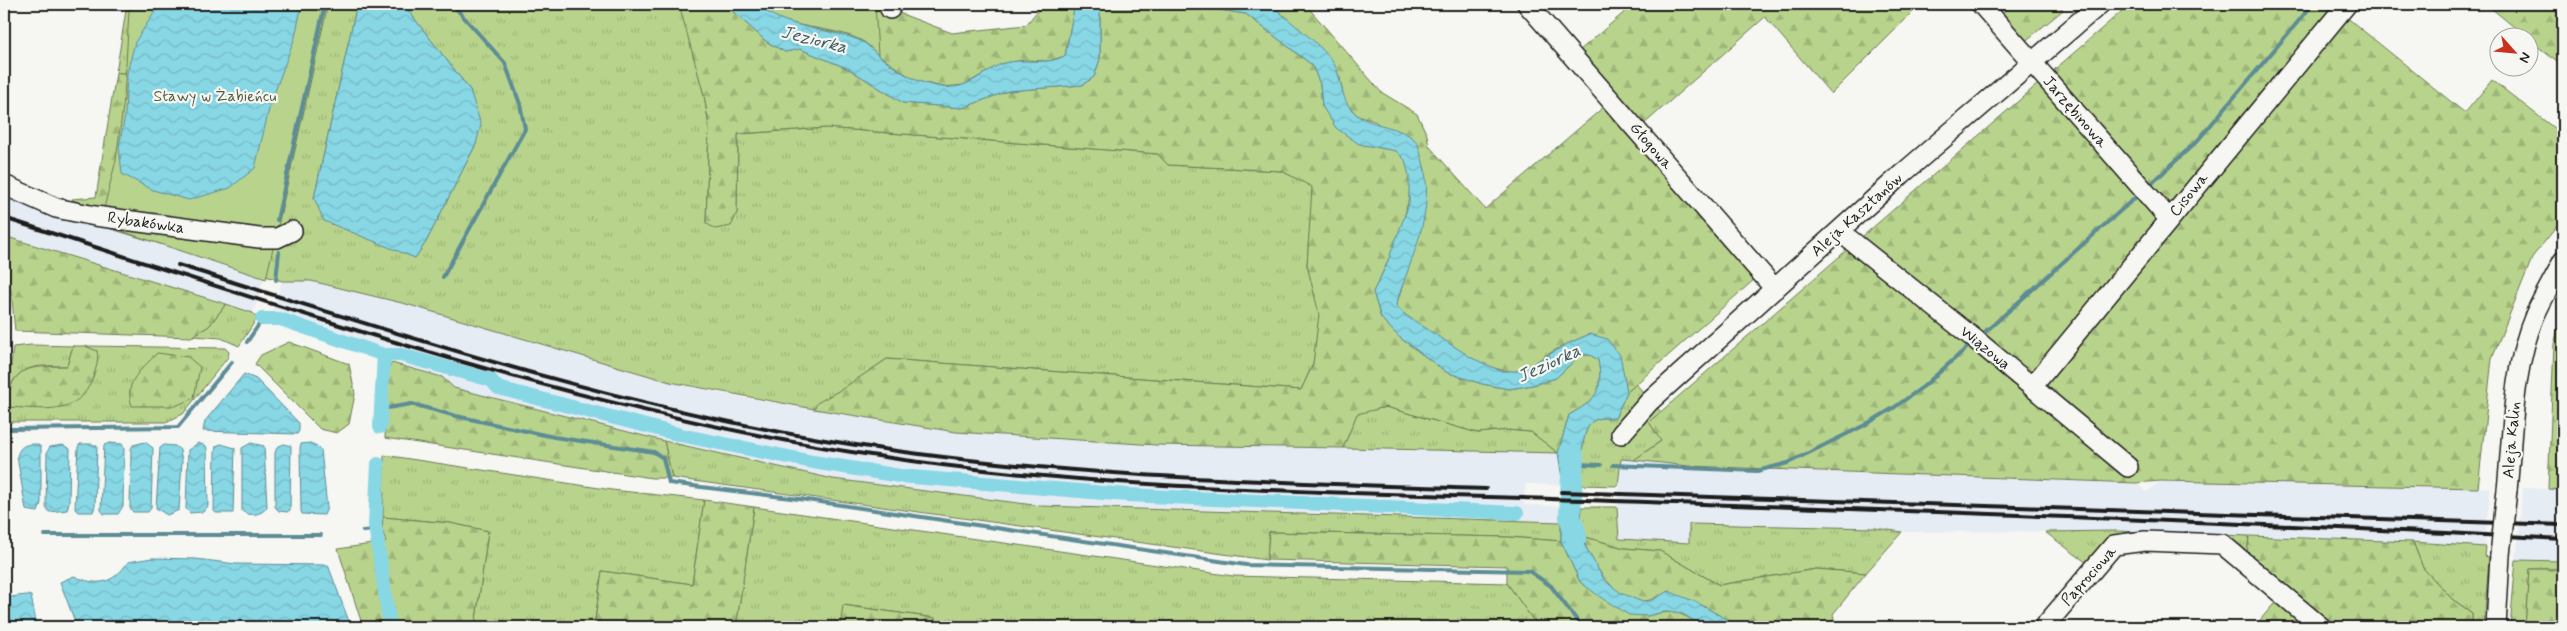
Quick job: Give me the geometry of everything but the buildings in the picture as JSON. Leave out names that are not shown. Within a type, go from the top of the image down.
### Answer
[{"type":"street","name":"Głogowa","points":[[1527,4],[1775,289]]},
{"type":"street","name":"Jarzębinowa","points":[[1980,4],[2169,219]]},
{"type":"street","name":"Aleja Kasztanów","points":[[1621,434],[1649,402],[1902,174],[2100,4]]},
{"type":"street","name":"Cisowa","points":[[2032,387],[2347,4]]},
{"type":"street","name":"Rybakówka","points":[[4,185],[56,208],[94,216],[259,238],[277,238],[292,231]]},
{"type":"street","name":"Wiązowa","points":[[1839,231],[2128,467]]},
{"type":"street","name":"Aleja Kalin","points":[[2496,627],[2500,555],[2516,396],[2525,344],[2535,316],[2563,261]]},
{"type":"street","name":"Paprociowa","points":[[2044,627],[2114,545],[2145,541],[2217,542],[2229,549],[2320,627]]},
{"type":"shaded area","points":[[4,196],[265,275],[253,313],[4,236]]},
{"type":"shaded area","points":[[282,281],[311,281],[406,304],[670,382],[745,398],[956,432],[1156,445],[1558,453],[1563,485],[1525,484],[1524,505],[1562,506],[1561,522],[1041,506],[833,479],[568,418],[454,388],[442,377],[269,322]]},
{"type":"shaded area","points":[[1621,459],[2136,483],[2147,492],[2161,481],[2490,488],[2485,547],[2413,542],[2116,531],[1902,532],[1875,528],[1690,524],[1689,543],[1619,539],[1618,501]]},
{"type":"shaded area","points":[[2523,488],[2563,490],[2563,561],[2516,560]]},
{"type":"green space","points":[[127,4],[160,4],[127,73],[116,73]]},
{"type":"green space","name":"Stawy w Żabieńcu","points":[[133,4],[328,4],[266,279],[100,224],[116,160],[124,99],[129,11]]},
{"type":"green space","points":[[302,4],[357,4],[314,198],[415,258],[426,242],[476,144],[470,90],[403,4],[682,4],[681,8],[704,95],[709,126],[706,223],[737,213],[738,134],[826,128],[1158,154],[1168,165],[1282,171],[1313,187],[1307,265],[1320,314],[1313,364],[1301,390],[887,359],[814,409],[670,382],[406,304],[311,281],[282,281],[72,217],[191,225]]},
{"type":"green space","points":[[682,4],[728,4],[730,9],[767,42],[785,52],[800,49],[849,69],[903,103],[962,108],[1008,91],[1082,85],[1094,77],[1100,59],[1100,4],[1198,4],[1207,8],[1246,14],[1312,65],[1320,84],[1322,106],[1370,143],[1379,148],[1396,151],[1406,161],[1410,178],[1409,197],[1404,219],[1373,292],[1381,318],[1399,337],[1446,372],[1482,384],[1509,389],[1533,385],[1556,378],[1580,355],[1590,355],[1598,360],[1600,371],[1599,387],[1592,399],[1579,410],[1569,415],[1558,453],[1531,432],[1507,430],[1478,433],[1386,407],[1357,414],[1343,448],[1156,445],[956,432],[814,409],[817,403],[887,359],[1301,390],[1313,364],[1319,314],[1307,265],[1312,187],[1282,171],[1168,165],[1158,154],[826,128],[738,134],[737,213],[731,226],[715,229],[706,223],[709,126],[704,95],[680,8]]},
{"type":"green space","points":[[759,4],[875,4],[952,33],[1026,25],[1043,4],[1075,4],[1065,56],[1049,61],[1024,60],[1001,64],[964,85],[943,87],[916,81],[878,55]]},
{"type":"green space","points":[[759,4],[875,4],[878,55],[866,43],[852,36],[794,24],[769,13]]},
{"type":"green space","points":[[1271,4],[1305,4],[1381,92],[1417,114],[1427,135],[1429,146],[1485,209],[1606,105],[1756,278],[1627,392],[1624,378],[1590,334],[1567,344],[1522,370],[1509,371],[1493,368],[1456,350],[1420,326],[1396,306],[1406,274],[1424,166],[1376,122],[1358,116],[1344,101],[1340,78],[1333,63]]},
{"type":"green space","points":[[1634,4],[1921,4],[1831,94],[1765,17],[1643,125],[1579,51]]},
{"type":"green space","points":[[1989,4],[2058,4],[2063,10],[2023,43]]},
{"type":"green space","points":[[2130,4],[2335,4],[2345,16],[2465,113],[2492,80],[2563,135],[2563,219],[2533,256],[2492,358],[2478,488],[2161,481],[2136,483],[1689,466],[1634,460],[1661,441],[1649,422]]},
{"type":"green space","points":[[2486,4],[2563,4],[2563,67],[2540,48],[2540,28],[2515,28]]},
{"type":"green space","points":[[116,73],[127,73],[191,225],[76,204],[72,199],[96,197]]},
{"type":"green space","points":[[4,236],[226,304],[209,326],[191,337],[15,331],[11,290],[4,278]]},
{"type":"green space","points":[[226,304],[253,313],[257,318],[239,346],[221,338],[193,336],[209,326]]},
{"type":"green space","points":[[2563,312],[2563,490],[2548,489],[2554,344]]},
{"type":"green space","points":[[289,342],[349,364],[355,394],[349,424],[337,433],[320,429],[255,364],[261,355]]},
{"type":"green space","points":[[31,345],[73,346],[67,366],[40,366],[26,370],[19,374],[8,390],[13,347]]},
{"type":"green space","points":[[73,346],[85,346],[97,351],[98,355],[93,377],[87,390],[78,399],[69,405],[57,408],[6,407],[9,393],[18,375],[33,368],[67,366]]},
{"type":"green space","points":[[85,346],[225,348],[229,352],[228,357],[183,414],[166,422],[5,422],[6,407],[58,408],[97,351]]},
{"type":"green space","points":[[157,353],[188,357],[200,367],[194,398],[175,406],[132,406],[130,390],[132,383],[140,371]]},
{"type":"green space","points":[[392,363],[442,377],[454,388],[664,441],[672,478],[652,478],[385,438],[387,370]]},
{"type":"green space","points":[[1636,384],[1661,412],[1649,422],[1662,440],[1634,460],[1621,459],[1618,486],[1581,485],[1582,450],[1586,431],[1590,424],[1599,418],[1615,418],[1627,392]]},
{"type":"green space","points":[[1386,407],[1478,433],[1507,430],[1531,432],[1558,453],[1343,448],[1357,413]]},
{"type":"green space","points":[[664,441],[833,479],[1041,506],[1561,522],[1561,541],[1508,537],[1269,532],[1267,560],[672,478]]},
{"type":"green space","points":[[384,455],[612,490],[704,500],[692,584],[602,571],[594,627],[475,627],[488,531],[450,523],[383,517]]},
{"type":"green space","points":[[704,500],[754,507],[736,627],[594,627],[602,571],[692,584]]},
{"type":"green space","points":[[754,507],[1233,576],[1507,583],[1538,627],[1012,627],[987,624],[986,627],[934,627],[935,618],[844,605],[840,627],[736,627]]},
{"type":"green space","points":[[1581,507],[1617,507],[1619,539],[1689,543],[1689,524],[1875,528],[1902,532],[1866,573],[1816,569],[1719,585],[1660,551],[1624,548],[1582,536]]},
{"type":"green space","points":[[383,517],[450,523],[488,531],[475,627],[363,627],[338,549],[386,542],[382,529]]},
{"type":"green space","points":[[2116,531],[2249,536],[2247,554],[2148,537],[2087,563],[2045,532]]},
{"type":"green space","points":[[1269,532],[1508,537],[1561,541],[1580,582],[1647,616],[1671,612],[1677,613],[1704,627],[1538,627],[1507,583],[1507,566],[1267,560]]},
{"type":"green space","points":[[1582,536],[1624,548],[1660,551],[1719,585],[1816,569],[1866,573],[1833,614],[1836,627],[1740,627],[1696,602],[1659,595],[1647,601],[1634,600],[1622,595],[1601,574],[1586,548]]},
{"type":"green space","points":[[2249,536],[2413,542],[2423,568],[2452,599],[2472,613],[2472,627],[2329,627],[2247,554]]},
{"type":"green space","points":[[2413,542],[2485,547],[2484,556],[2489,557],[2484,627],[2472,627],[2472,613],[2452,599],[2423,568]]},
{"type":"green space","points":[[2516,560],[2563,561],[2563,569],[2529,569],[2525,627],[2510,627]]},
{"type":"green space","points":[[2529,569],[2563,569],[2563,627],[2525,627]]},
{"type":"green space","points":[[2279,598],[2313,627],[2254,627]]},
{"type":"green space","points":[[843,605],[935,618],[934,627],[840,627]]},
{"type":"water","points":[[160,4],[302,4],[295,37],[270,105],[255,168],[230,188],[189,200],[153,190],[122,174],[119,147],[125,115],[127,73],[135,42]]},
{"type":"water","points":[[357,4],[403,4],[470,90],[481,125],[476,144],[426,242],[415,258],[324,221],[314,198]]},
{"type":"water","points":[[728,4],[759,4],[768,12],[792,23],[861,41],[885,61],[908,76],[924,83],[951,87],[974,80],[1007,62],[1049,61],[1065,56],[1075,4],[1100,4],[1100,59],[1094,77],[1082,85],[1008,91],[962,108],[903,103],[849,69],[800,49],[785,52],[767,42],[730,9]]},
{"type":"water","points":[[1198,4],[1271,4],[1314,41],[1329,57],[1337,71],[1344,97],[1357,115],[1370,122],[1403,132],[1416,141],[1426,178],[1426,197],[1424,215],[1415,251],[1396,305],[1404,314],[1472,358],[1501,371],[1521,371],[1567,344],[1590,334],[1607,339],[1620,355],[1627,392],[1615,418],[1597,419],[1590,424],[1586,431],[1582,450],[1581,485],[1563,485],[1558,453],[1569,415],[1586,404],[1596,394],[1600,380],[1598,360],[1590,355],[1580,355],[1556,378],[1533,385],[1509,389],[1482,384],[1446,372],[1399,337],[1381,318],[1373,292],[1386,266],[1409,204],[1409,176],[1405,160],[1396,151],[1359,144],[1336,128],[1322,106],[1320,84],[1312,65],[1246,14],[1207,8]]},
{"type":"water","points":[[244,374],[256,379],[299,423],[297,434],[203,431],[205,421]]},
{"type":"water","points":[[145,442],[153,448],[151,508],[148,512],[133,512],[130,508],[131,449],[133,445]]},
{"type":"water","points":[[110,443],[122,444],[124,448],[123,506],[118,514],[104,514],[101,510],[104,445]]},
{"type":"water","points":[[198,443],[206,446],[207,449],[208,506],[203,512],[190,513],[186,509],[188,450]]},
{"type":"water","points":[[251,443],[264,446],[267,507],[262,512],[252,514],[242,511],[242,448]]},
{"type":"water","points":[[310,443],[321,450],[327,508],[324,515],[302,514],[301,511],[300,448],[301,444]]},
{"type":"water","points":[[36,444],[41,447],[41,503],[38,512],[26,510],[17,456],[24,446]]},
{"type":"water","points":[[80,444],[97,446],[95,506],[93,512],[78,512],[75,509],[78,447]]},
{"type":"water","points":[[221,444],[235,448],[233,513],[216,513],[214,511],[215,452],[216,446]]},
{"type":"water","points":[[284,444],[291,446],[290,510],[287,512],[279,511],[275,507],[275,453],[277,447]]},
{"type":"water","points":[[63,445],[70,449],[69,502],[67,510],[49,512],[46,506],[47,452],[50,447]]},
{"type":"water","points":[[164,445],[175,446],[180,450],[182,461],[179,510],[167,515],[156,508],[160,448]]},
{"type":"water","points":[[1562,506],[1581,506],[1582,536],[1585,546],[1605,581],[1621,593],[1640,601],[1651,601],[1668,591],[1696,602],[1740,627],[1704,627],[1681,613],[1668,611],[1647,616],[1629,615],[1600,597],[1580,582],[1561,541]]},
{"type":"water","points":[[152,558],[196,559],[236,564],[328,565],[351,627],[77,627],[60,582],[74,576],[90,582],[104,581],[117,575],[128,562]]},
{"type":"water","points":[[31,596],[37,627],[4,627],[4,598]]},
{"type":"waterway","points":[[277,220],[325,4]]},
{"type":"waterway","points":[[443,277],[525,129],[520,104],[505,63],[452,4]]},
{"type":"waterway","points":[[2150,185],[2198,140],[2313,4]]},
{"type":"waterway","points":[[1984,333],[2138,195]]},
{"type":"waterway","points":[[276,280],[279,252]]},
{"type":"waterway","points":[[247,342],[264,317]]},
{"type":"waterway","points":[[262,319],[280,319],[384,355],[401,355],[491,380],[498,388],[685,436],[813,462],[900,476],[1128,495],[1517,513]]},
{"type":"waterway","points":[[1613,465],[1757,471],[1788,463],[1865,425],[1895,407],[1924,386],[1970,345]]},
{"type":"waterway","points":[[380,427],[384,355]]},
{"type":"waterway","points":[[10,429],[178,427],[232,362]]},
{"type":"waterway","points":[[381,409],[412,404],[456,416],[554,437],[654,452],[663,458],[669,483],[807,500],[1246,565],[1529,571],[1551,586],[1582,627]]},
{"type":"waterway","name":"Jeziorka","points":[[1573,455],[1570,516],[1576,537]]},
{"type":"waterway","points":[[378,464],[375,525],[390,627]]},
{"type":"waterway","points":[[1579,464],[1601,465]]},
{"type":"waterway","points":[[363,531],[376,530]]},
{"type":"waterway","points":[[45,535],[321,535]]},
{"type":"railway","points":[[4,218],[325,321],[541,384],[650,412],[760,436],[871,455],[960,467],[1049,477],[1227,488],[2075,517],[2563,539]]},
{"type":"railway","points":[[178,265],[418,340],[579,386],[742,425],[825,440],[907,452],[1072,470],[1320,484],[1486,489]]},
{"type":"railway","points":[[1561,492],[2563,525]]}]
